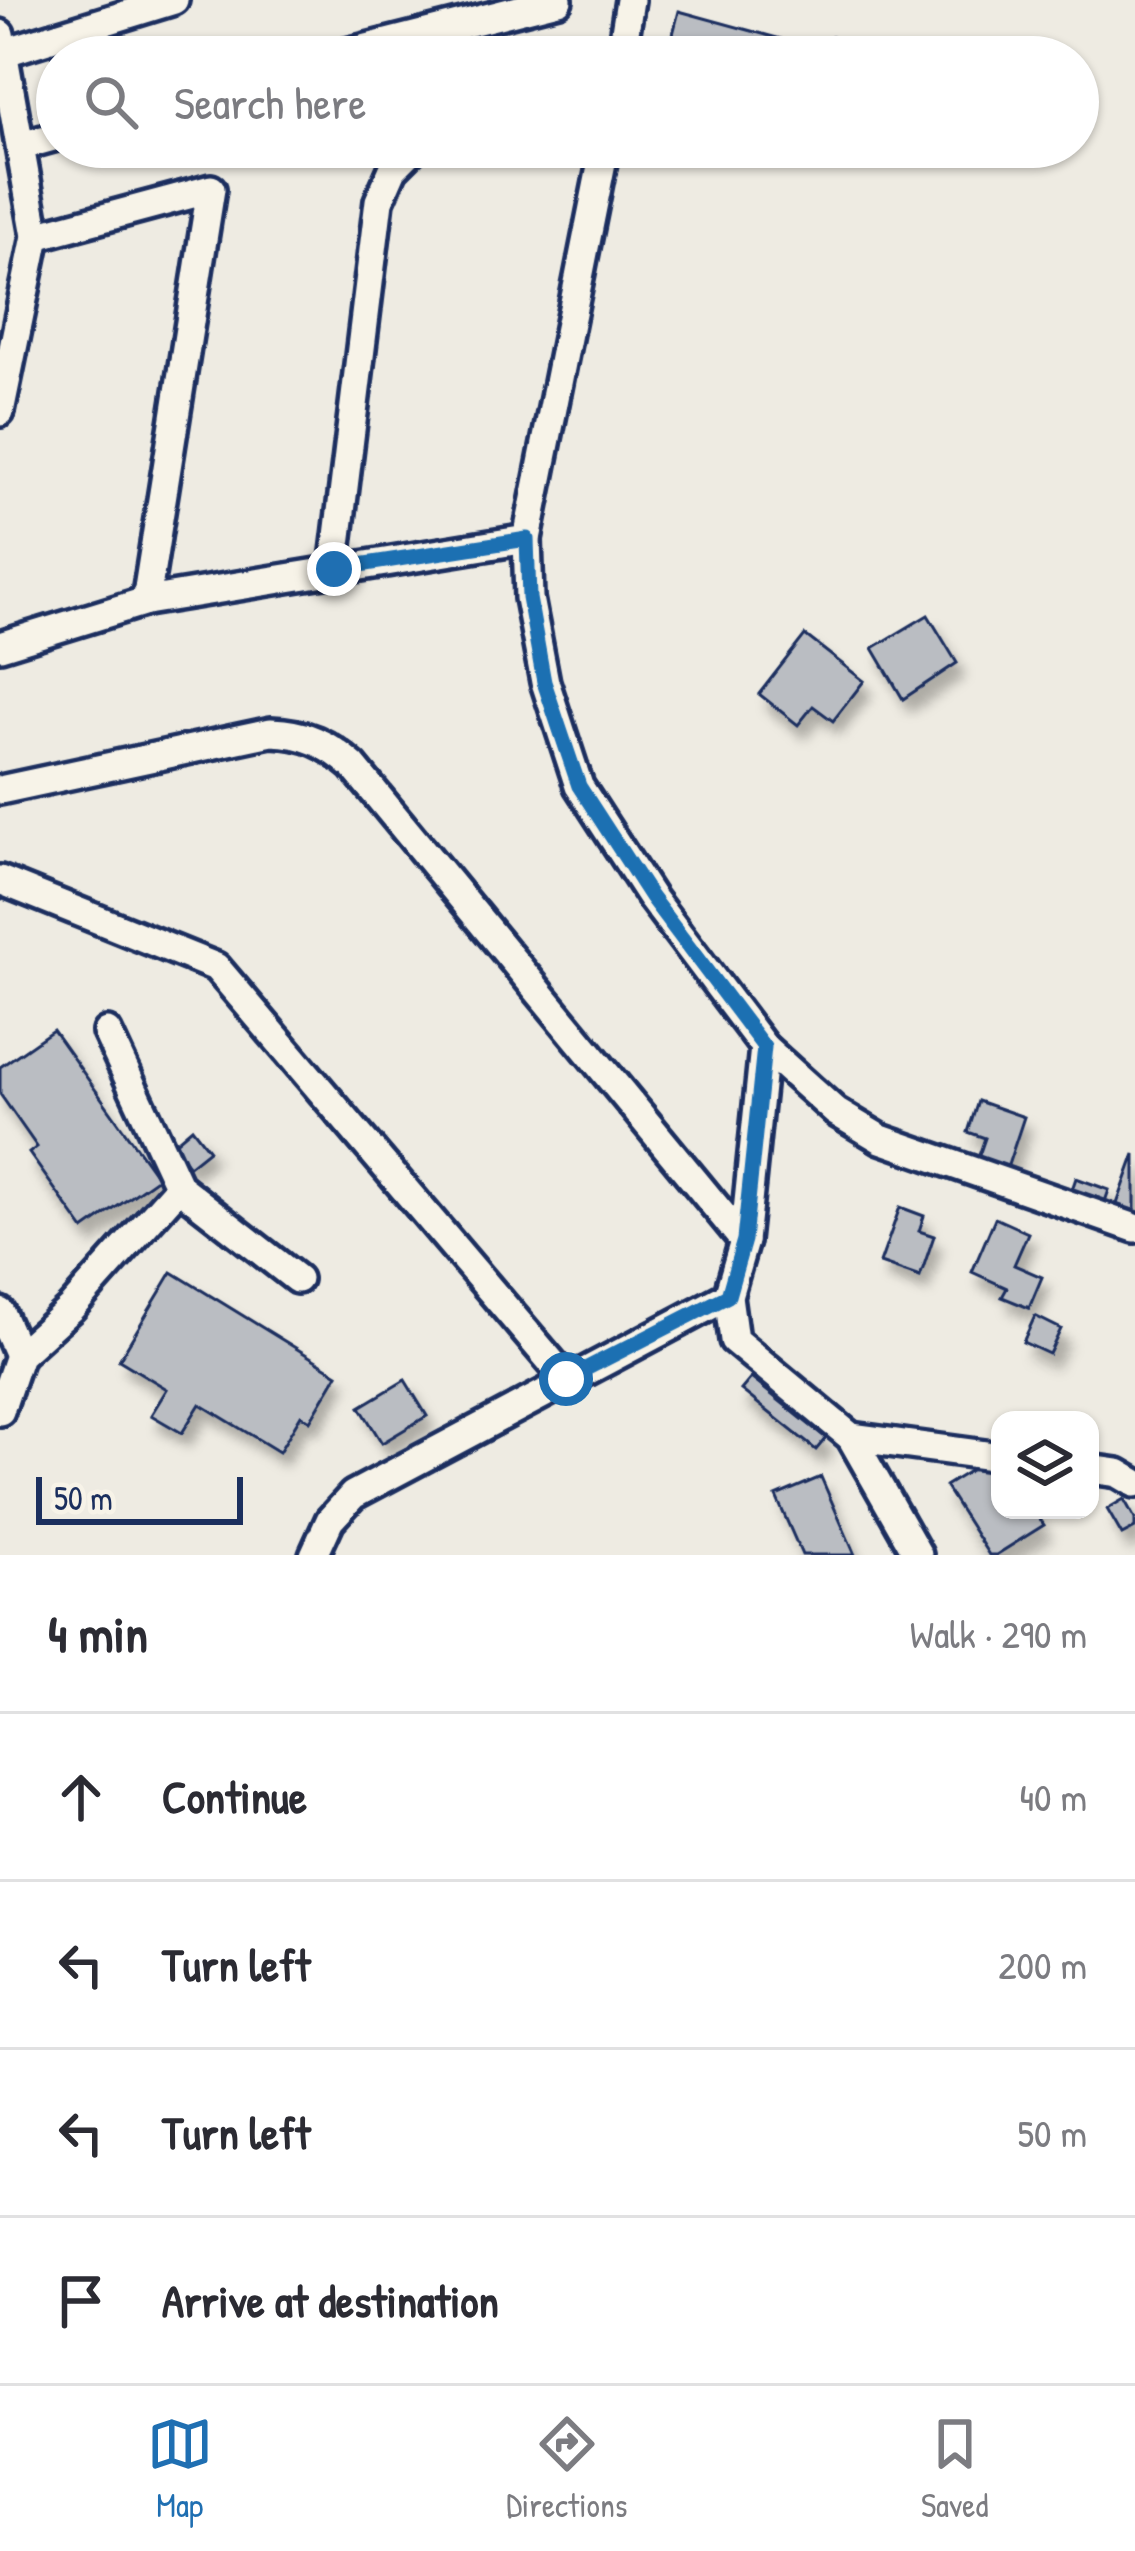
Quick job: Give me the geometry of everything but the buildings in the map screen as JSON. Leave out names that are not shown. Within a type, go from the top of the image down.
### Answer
[{"type":"street","points":[[0,412],[36,236],[3,43],[174,0]]},
{"type":"street","points":[[415,36],[558,0]]},
{"type":"street","points":[[624,36],[630,0]]},
{"type":"street","points":[[21,146],[36,142]]},
{"type":"street","points":[[334,569],[379,201],[394,168]]},
{"type":"street","points":[[601,168],[527,539],[529,598],[544,682],[579,786],[665,916],[764,1047],[836,1112],[881,1139],[1135,1228]]},
{"type":"street","points":[[36,236],[211,189],[146,601]]},
{"type":"street","points":[[0,646],[146,601],[527,539]]},
{"type":"street","points":[[0,790],[271,732],[314,738],[334,749],[744,1240]]},
{"type":"street","points":[[0,880],[216,967],[566,1379]]},
{"type":"street","points":[[107,1032],[179,1187],[297,1279]]},
{"type":"street","points":[[764,1047],[744,1240],[728,1296],[734,1340],[850,1437],[918,1555]]},
{"type":"street","points":[[0,1411],[19,1355],[71,1308],[179,1187]]},
{"type":"street","points":[[314,1555],[330,1520],[353,1496],[728,1296]]},
{"type":"street","points":[[0,1312],[19,1355]]},
{"type":"street","points":[[850,1437],[991,1456]]},
{"type":"street","points":[[1099,1470],[1118,1472],[1135,1484]]},
{"type":"route","points":[[334,569],[527,539],[529,598],[544,682],[579,786],[651,897],[764,1047],[744,1240],[728,1296],[566,1379]]}]
